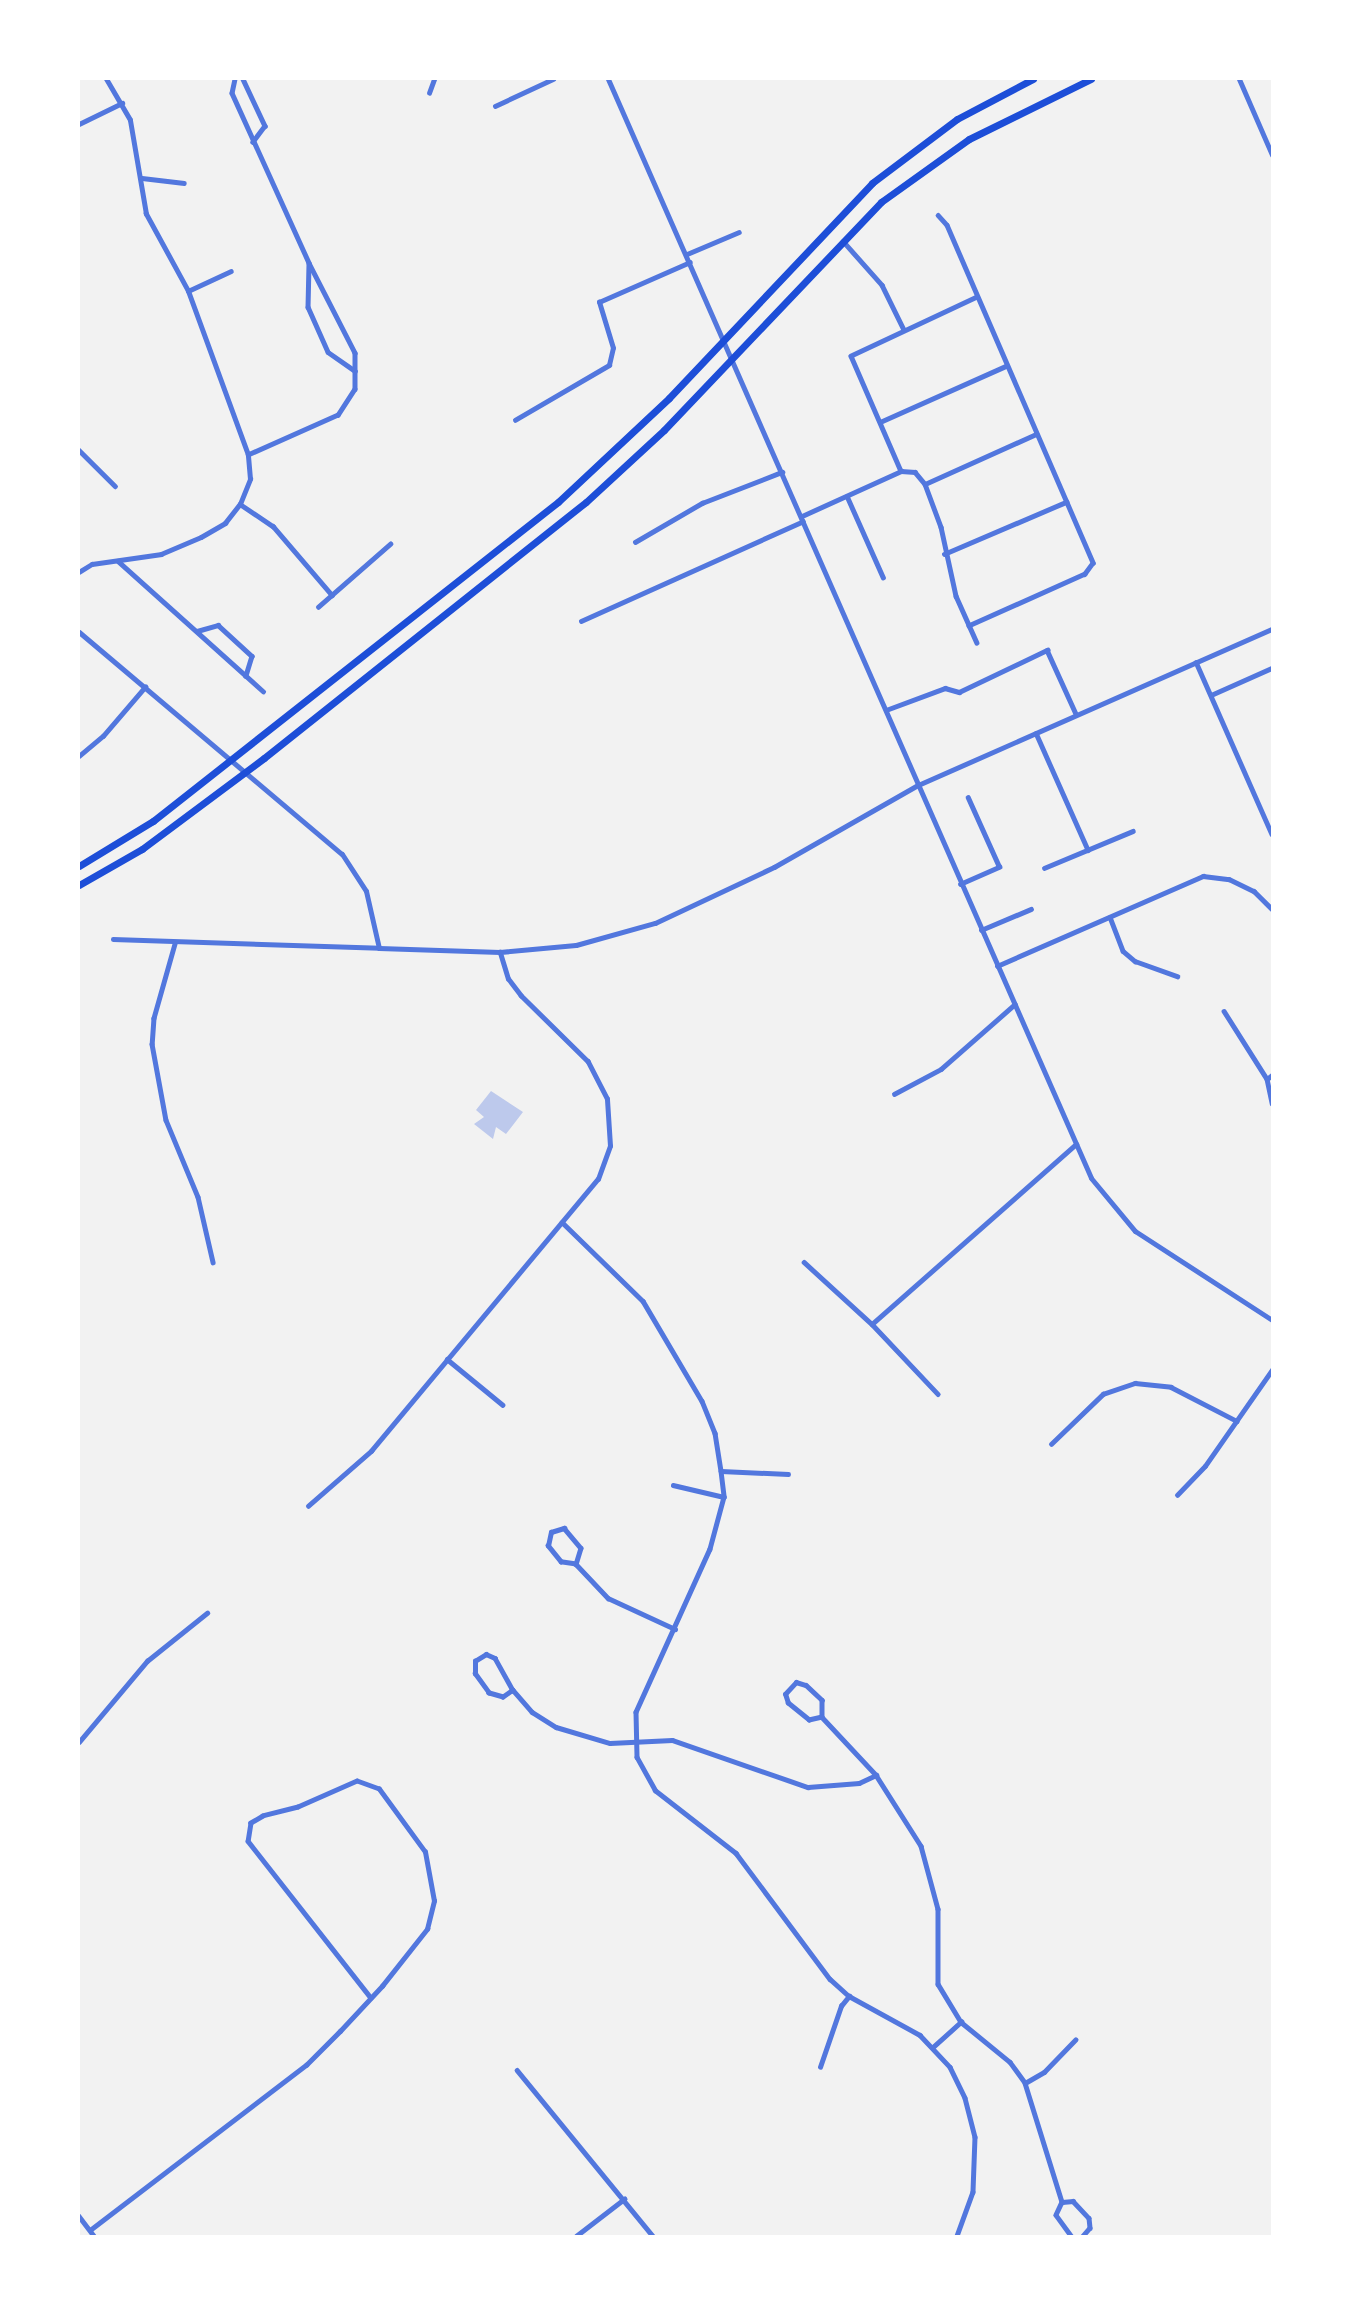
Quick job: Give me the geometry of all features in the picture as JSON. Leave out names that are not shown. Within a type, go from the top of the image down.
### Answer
[{"type":"main road","points":[[79,866],[153,821],[558,502],[723,341],[890,168],[957,119],[1033,79]]},
{"type":"main road","points":[[79,885],[142,849],[246,771],[586,502],[664,430],[881,202],[958,146],[1091,79]]},
{"type":"street","points":[[79,572],[92,564],[156,556],[201,537],[225,523],[240,505],[250,478],[248,455],[188,291],[146,214],[139,154],[122,103],[106,79]]},
{"type":"street","points":[[235,79],[232,93],[253,142],[309,263],[355,353],[351,399],[338,415],[248,455]]},
{"type":"street","points":[[243,79],[265,126],[253,142]]},
{"type":"street","points":[[429,93],[434,79]]},
{"type":"street","points":[[495,106],[553,79]]},
{"type":"street","points":[[608,79],[783,471],[960,885],[1016,1004],[1091,1178],[1135,1231],[1272,1320]]},
{"type":"street","points":[[1238,79],[1272,155]]},
{"type":"street","points":[[79,124],[122,103]]},
{"type":"street","points":[[142,178],[184,183]]},
{"type":"street","points":[[938,215],[977,297],[1093,563],[1085,574],[969,626]]},
{"type":"street","points":[[687,254],[738,232]]},
{"type":"street","points":[[842,241],[882,285],[904,330]]},
{"type":"street","points":[[515,421],[609,365],[613,348],[599,302],[691,262]]},
{"type":"street","points":[[309,263],[308,307],[328,352],[355,371]]},
{"type":"street","points":[[188,291],[231,271]]},
{"type":"street","points":[[901,471],[851,356],[977,297]]},
{"type":"street","points":[[880,422],[1006,366]]},
{"type":"street","points":[[925,484],[1036,434]]},
{"type":"street","points":[[79,450],[115,486]]},
{"type":"street","points":[[635,542],[702,503],[783,471]]},
{"type":"street","points":[[581,621],[901,471],[915,472],[925,484],[942,527],[944,554],[977,643]]},
{"type":"street","points":[[847,496],[883,577]]},
{"type":"street","points":[[944,554],[1066,502]]},
{"type":"street","points":[[240,505],[273,526],[332,595]]},
{"type":"street","points":[[318,607],[390,544]]},
{"type":"street","points":[[117,560],[263,691]]},
{"type":"street","points":[[196,631],[218,625],[252,656],[246,676]]},
{"type":"street","points":[[113,939],[175,944],[500,952],[576,946],[655,923],[774,867],[918,785],[1272,629]]},
{"type":"street","points":[[79,632],[232,758],[353,867],[366,891],[379,948]]},
{"type":"street","points":[[886,710],[945,688],[959,692],[1047,650],[1076,714]]},
{"type":"street","points":[[1196,661],[1272,834]]},
{"type":"street","points":[[1211,695],[1272,668]]},
{"type":"street","points":[[79,756],[103,736],[145,686]]},
{"type":"street","points":[[1036,732],[1088,850]]},
{"type":"street","points":[[960,885],[999,867],[968,798]]},
{"type":"street","points":[[1044,867],[1133,831]]},
{"type":"street","points":[[997,966],[1203,876],[1229,879],[1254,891],[1272,909]]},
{"type":"street","points":[[981,931],[1031,909]]},
{"type":"street","points":[[1110,917],[1123,951],[1135,961],[1177,976]]},
{"type":"street","points":[[175,944],[154,1018],[152,1044],[166,1120],[198,1197],[214,1262]]},
{"type":"street","points":[[307,1506],[371,1451],[598,1179],[611,1136],[607,1099],[581,1051],[508,979],[500,952]]},
{"type":"street","points":[[894,1094],[942,1069],[1016,1004]]},
{"type":"street","points":[[1223,1011],[1270,1077],[1272,1103]]},
{"type":"street","points":[[872,1324],[1077,1144]]},
{"type":"street","points":[[562,1222],[643,1301],[702,1401],[715,1433],[721,1471],[724,1497],[710,1549],[636,1712],[637,1757],[655,1790],[736,1853],[766,1887],[813,1960],[849,1996],[933,2047],[965,2098],[975,2137],[973,2192],[957,2236]]},
{"type":"street","points":[[804,1262],[872,1324],[938,1394]]},
{"type":"street","points":[[447,1359],[503,1405]]},
{"type":"street","points":[[1177,1495],[1205,1466],[1272,1370]]},
{"type":"street","points":[[1051,1444],[1103,1394],[1135,1383],[1171,1387],[1237,1421]]},
{"type":"street","points":[[721,1471],[788,1474]]},
{"type":"street","points":[[673,1485],[724,1497]]},
{"type":"street","points":[[576,1564],[579,1544],[570,1531],[555,1529],[548,1546],[561,1562],[576,1564],[608,1598],[675,1629]]},
{"type":"street","points":[[79,1742],[147,1661],[207,1613]]},
{"type":"street","points":[[513,1690],[503,1697],[489,1693],[475,1674],[475,1661],[486,1654],[495,1658],[513,1690],[532,1712],[556,1727],[610,1743],[672,1740],[807,1787],[826,1788],[876,1775]]},
{"type":"street","points":[[802,1683],[818,1696],[824,1706],[822,1717],[809,1720],[788,1703],[785,1694],[791,1685],[802,1683]]},
{"type":"street","points":[[822,1717],[876,1775],[900,1808],[930,1871],[938,1909],[938,1984],[961,2022],[1010,2062],[1025,2083],[1062,2202],[1056,2215],[1071,2236]]},
{"type":"street","points":[[90,2230],[306,2065],[371,1998],[427,1929],[434,1901],[425,1852],[379,1789],[357,1781],[298,1807],[263,1816],[251,1823],[248,1841],[371,1998]]},
{"type":"street","points":[[820,2067],[841,2006],[849,1996]]},
{"type":"street","points":[[933,2047],[961,2022]]},
{"type":"street","points":[[1025,2083],[1044,2072],[1075,2040]]},
{"type":"street","points":[[517,2070],[653,2236]]},
{"type":"street","points":[[576,2236],[624,2199]]},
{"type":"street","points":[[1062,2202],[1078,2204],[1090,2218],[1090,2228],[1083,2236]]},
{"type":"street","points":[[79,2216],[94,2236]]},
{"type":"building","points":[[491,1091],[523,1112],[506,1134],[496,1127],[493,1139],[474,1124],[484,1117],[476,1110]]}]
